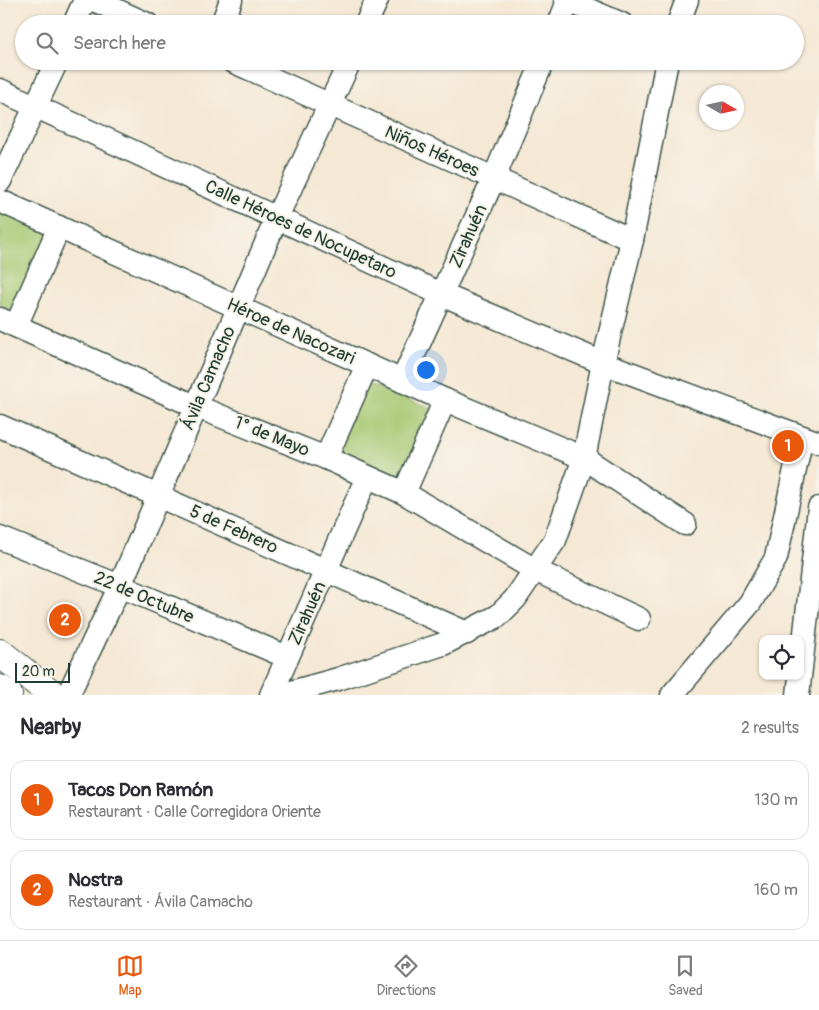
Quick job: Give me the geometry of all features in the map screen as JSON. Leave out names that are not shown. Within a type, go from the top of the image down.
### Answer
[{"type":"street","points":[[78,15],[85,0]]},
{"type":"street","points":[[94,0],[128,15]]},
{"type":"street","points":[[226,15],[232,0]]},
{"type":"street","points":[[370,15],[377,0]]},
{"type":"street","points":[[681,15],[687,0]]},
{"type":"street","points":[[562,15],[567,1],[600,15]]},
{"type":"street","points":[[0,181],[53,70]]},
{"type":"street","name":"Niños Héroes","points":[[252,70],[632,240]]},
{"type":"street","name":"Ávila Camacho","points":[[68,695],[120,586],[277,217],[346,70]]},
{"type":"street","name":"Zirahuén","points":[[402,381],[494,178],[539,70]]},
{"type":"street","points":[[280,695],[338,679],[443,644],[498,616],[515,599],[555,540],[584,458],[603,363],[632,240],[665,70]]},
{"type":"street","name":"Calle Héroes de Nocupetaro","points":[[0,90],[441,294],[603,363]]},
{"type":"street","name":"Héroe de Nacozari","points":[[0,201],[445,400],[584,458],[685,524]]},
{"type":"street","points":[[8,322],[59,227]]},
{"type":"street","name":"1° de Mayo","points":[[8,322],[195,406],[326,458],[404,493],[535,570],[638,619]]},
{"type":"street","points":[[603,363],[811,440],[776,558],[750,603],[672,695]]},
{"type":"street","points":[[326,458],[367,365]]},
{"type":"street","points":[[404,493],[445,400]]},
{"type":"street","name":"5 de Febrero","points":[[0,426],[467,633]]},
{"type":"street","name":"Zirahuén","points":[[271,695],[367,477]]},
{"type":"street","points":[[798,695],[819,508]]},
{"type":"street","name":"22 de Octubre","points":[[0,538],[120,586],[288,658]]},
{"type":"street","points":[[0,653],[54,695]]},
{"type":"street","points":[[0,689],[8,695]]},
{"type":"green space","points":[[0,208],[51,230],[14,312],[0,305]]},
{"type":"green space","points":[[366,383],[434,409],[398,482],[334,454]]},
{"type":"place","name":"Tacos Don Ramón","points":[[788,446]]},
{"type":"place","name":"Nostra","points":[[65,620]]}]
